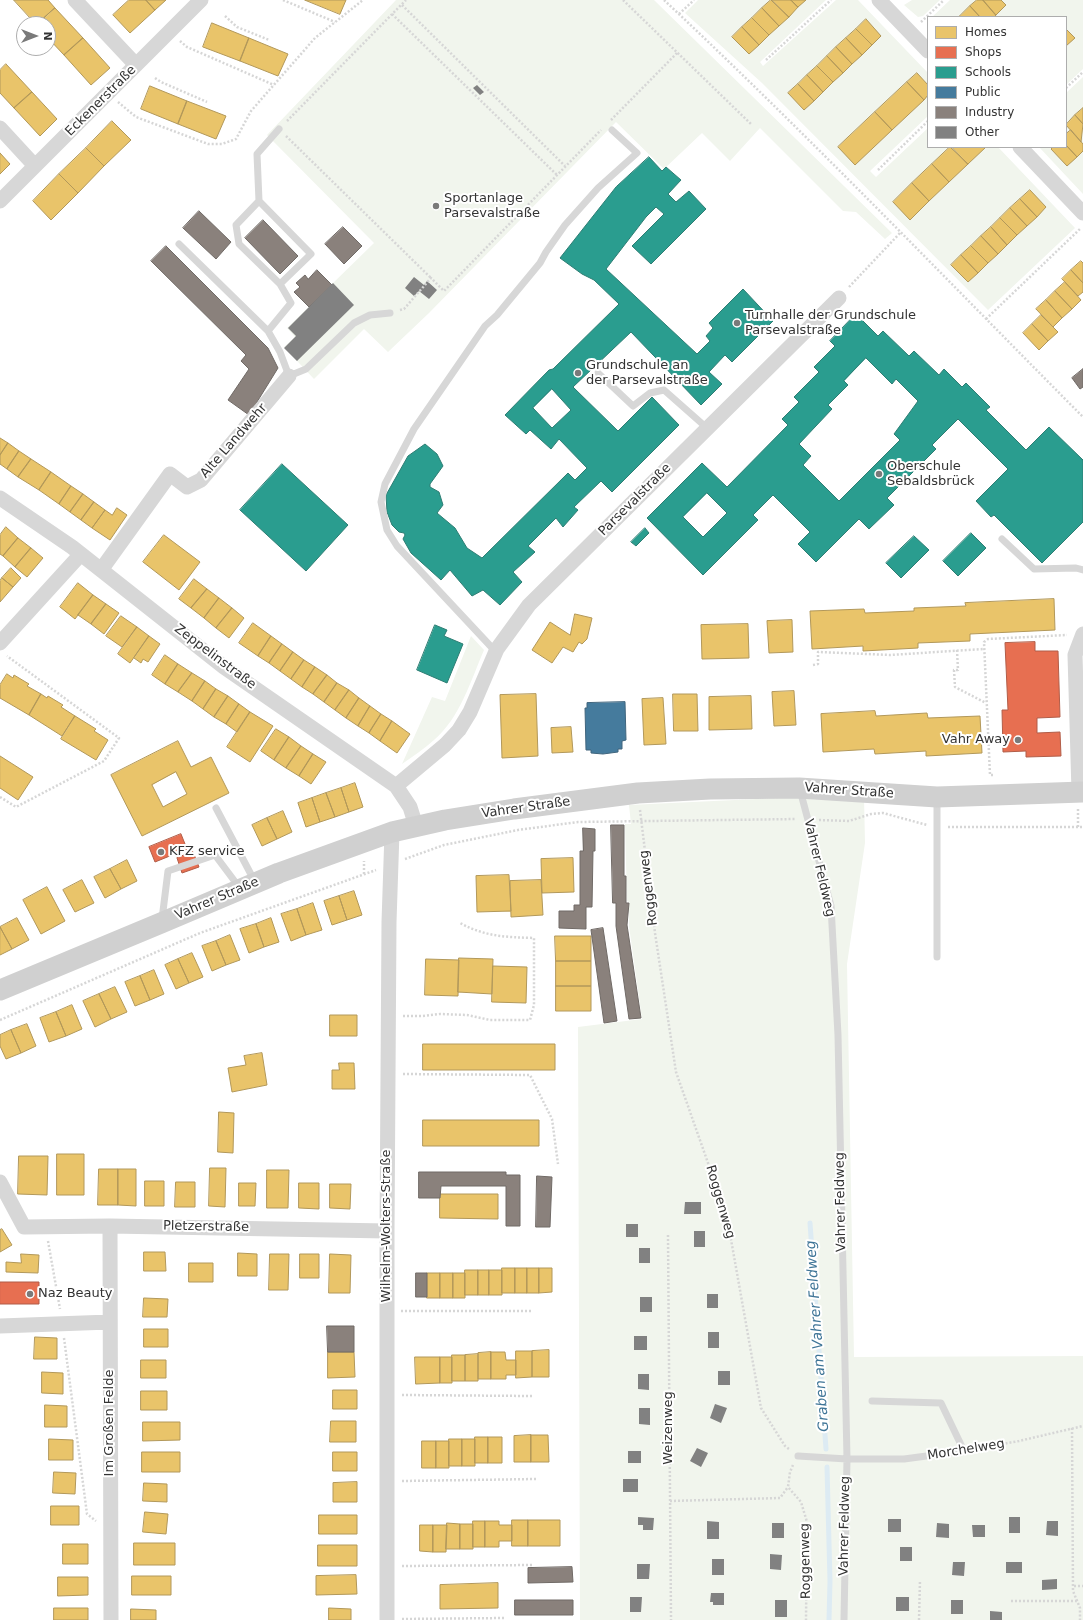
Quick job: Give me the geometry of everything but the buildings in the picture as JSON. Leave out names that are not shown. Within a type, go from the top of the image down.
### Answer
[{"type":"main road","name":"Vahrer Straße","points":[[0,990],[247,886],[392,832],[416,826],[514,809],[638,794],[710,789],[799,788],[937,797],[1081,792]]},
{"type":"street","points":[[75,0],[136,65]]},
{"type":"street","name":"Eckenerstraße","points":[[0,201],[202,0]]},
{"type":"street","points":[[879,0],[927,50]]},
{"type":"street","points":[[0,128],[35,166]]},
{"type":"street","points":[[1021,148],[1083,213]]},
{"type":"street","name":"Parsevalstraße","points":[[396,786],[445,745],[459,730],[470,712],[496,652],[529,605],[839,298]]},
{"type":"street","name":"Alte Landwehr","points":[[101,570],[170,474],[187,487],[201,480],[289,376]]},
{"type":"street","name":"Zeppelinstraße","points":[[0,498],[81,554],[224,667],[396,786],[410,807],[416,826]]},
{"type":"street","points":[[3,649],[81,554]]},
{"type":"street","points":[[1081,792],[1075,656],[1083,634]]},
{"type":"street","name":"Wilhelm-Wolters-Straße","points":[[387,1620],[388,1016],[392,832]]},
{"type":"street","name":"Pletzerstraße","points":[[0,1182],[24,1226],[387,1231]]},
{"type":"street","name":"Im Großen Felde","points":[[110,1226],[111,1620]]},
{"type":"street","points":[[0,1326],[110,1322]]},
{"type":"lane","points":[[279,129],[257,154],[259,201],[311,254],[280,284]]},
{"type":"lane","points":[[496,652],[397,546],[387,530],[381,502],[385,484],[414,429],[485,326],[497,315],[540,263],[565,225],[598,188],[637,152],[612,130]]},
{"type":"lane","points":[[259,201],[236,225],[239,244],[280,284],[291,303],[268,331]]},
{"type":"lane","points":[[179,244],[268,331],[280,352],[289,376],[306,369],[354,323],[370,315],[390,313]]},
{"type":"lane","points":[[598,373],[633,406],[650,393],[664,390],[707,428]]},
{"type":"lane","points":[[1002,539],[1034,569],[1076,568],[1083,570]]},
{"type":"lane","name":"Vahrer Feldweg","points":[[799,788],[831,906],[838,1035],[846,1459],[844,1620]]},
{"type":"lane","points":[[937,797],[937,957]]},
{"type":"lane","points":[[216,808],[247,886]]},
{"type":"lane","points":[[162,923],[168,871],[215,855],[247,886]]},
{"type":"lane","points":[[872,1401],[941,1402],[964,1451]]},
{"type":"lane","name":"Morchelweg","points":[[798,1456],[846,1459],[904,1459],[964,1451]]},
{"type":"path","points":[[283,0],[335,22]]},
{"type":"path","points":[[108,93],[136,117],[208,144],[222,144],[236,139],[251,111],[315,38],[363,0]]},
{"type":"path","points":[[406,0],[279,129],[444,290],[604,127]]},
{"type":"path","points":[[623,0],[752,125]]},
{"type":"path","points":[[664,0],[901,232],[1083,417]]},
{"type":"path","points":[[679,14],[694,0]]},
{"type":"path","points":[[766,60],[832,0]]},
{"type":"path","points":[[910,32],[944,0]]},
{"type":"path","points":[[402,5],[566,166]]},
{"type":"path","points":[[392,14],[557,175]]},
{"type":"path","points":[[225,16],[237,27],[269,40]]},
{"type":"path","points":[[169,32],[187,47],[274,85]]},
{"type":"path","points":[[610,121],[677,53]]},
{"type":"path","points":[[1067,87],[1083,72]]},
{"type":"path","points":[[155,78],[207,102]]},
{"type":"path","points":[[878,170],[927,122]]},
{"type":"path","points":[[986,319],[1083,226]]},
{"type":"path","points":[[839,298],[901,232]]},
{"type":"path","points":[[390,313],[404,309],[431,278]]},
{"type":"path","points":[[990,775],[983,649],[984,642],[988,639],[1083,634]]},
{"type":"path","points":[[0,797],[16,807],[104,761],[119,738],[3,649]]},
{"type":"path","points":[[813,665],[818,664],[818,652],[890,655],[983,649]]},
{"type":"path","points":[[957,650],[958,670],[954,670],[955,687],[986,703]]},
{"type":"path","name":"Roggenweg","points":[[638,794],[655,933],[676,1072],[727,1217],[761,1408],[785,1446],[798,1456]]},
{"type":"path","points":[[0,1020],[200,933],[444,845],[518,830],[578,822],[642,820],[808,819],[849,821],[871,814],[882,813],[914,823],[937,827],[1083,826]]},
{"type":"path","points":[[388,1016],[423,1016],[440,1014],[467,1015],[490,1020],[530,1020],[534,1005],[534,938],[500,937],[477,932],[460,923]]},
{"type":"path","points":[[388,1074],[530,1075],[552,1120],[558,1164]]},
{"type":"path","points":[[46,1226],[62,1323],[87,1514],[111,1531]]},
{"type":"path","name":"Weizenweg","points":[[668,1235],[671,1620]]},
{"type":"path","points":[[387,1311],[532,1311]]},
{"type":"path","points":[[387,1395],[532,1396]]},
{"type":"path","name":"Morchelweg","points":[[964,1451],[1019,1441],[1083,1426]]},
{"type":"path","points":[[1072,1428],[1073,1586],[1080,1608],[1080,1620]]},
{"type":"path","points":[[670,1502],[780,1498],[788,1487],[790,1472],[798,1456]]},
{"type":"path","points":[[387,1482],[536,1479]]},
{"type":"path","name":"Roggenweg","points":[[788,1487],[801,1502],[807,1522],[806,1620]]},
{"type":"path","points":[[387,1566],[534,1565]]},
{"type":"path","points":[[919,1620],[920,1580]]},
{"type":"path","points":[[1073,1586],[1083,1586]]},
{"type":"path","points":[[1011,1601],[1077,1601]]},
{"type":"path","points":[[387,1620],[505,1618]]},
{"type":"shaded area","name":"Sportanlage Parsevalstraße","points":[[396,0],[654,0],[892,233],[885,239],[856,212],[843,211],[760,128],[730,161],[702,133],[664,169],[616,122],[429,313],[388,352],[364,329],[314,379],[284,347],[295,337],[287,328],[374,243],[267,135]]},
{"type":"shaded area","points":[[698,0],[826,0],[760,62],[763,66],[836,0],[858,0],[927,72],[927,117],[870,171],[876,177],[927,129],[927,148],[999,148],[1075,228],[988,310],[762,83],[685,13]]},
{"type":"shaded area","points":[[912,0],[940,0],[923,16],[918,17],[904,5]]},
{"type":"shaded area","points":[[950,0],[1083,0],[1083,69],[1067,84],[1067,16],[933,16]]},
{"type":"shaded area","points":[[1083,77],[1083,194],[1040,148],[1067,148],[1067,92]]},
{"type":"shaded area","points":[[471,636],[484,650],[458,710],[443,731],[434,740],[402,764],[432,697],[445,701]]},
{"type":"shaded area","points":[[799,797],[864,797],[865,843],[847,964],[854,1357],[1083,1356],[1083,1620],[580,1620],[578,1027],[642,1019],[629,926],[629,902],[627,901],[625,824],[631,824],[629,805]]},
{"type":"waterway","name":"Graben am Vahrer Feldweg","points":[[810,1223],[826,1449]]},
{"type":"waterway","name":"Graben am Vahrer Feldweg","points":[[827,1467],[830,1581],[829,1620]]},
{"type":"place","name":"Sportanlage Parsevalstraße","points":[[436,206]]},
{"type":"place","name":"Turnhalle der Grundschule Parsevalstraße","points":[[737,323]]},
{"type":"place","name":"Grundschule an der Parsevalstraße","points":[[578,373]]},
{"type":"place","name":"Oberschule Sebaldsbrück","points":[[879,474]]},
{"type":"place","name":"Vahr Away","points":[[1018,740]]},
{"type":"place","name":"KFZ service","points":[[161,852]]},
{"type":"place","name":"Naz Beauty","points":[[30,1294]]}]
